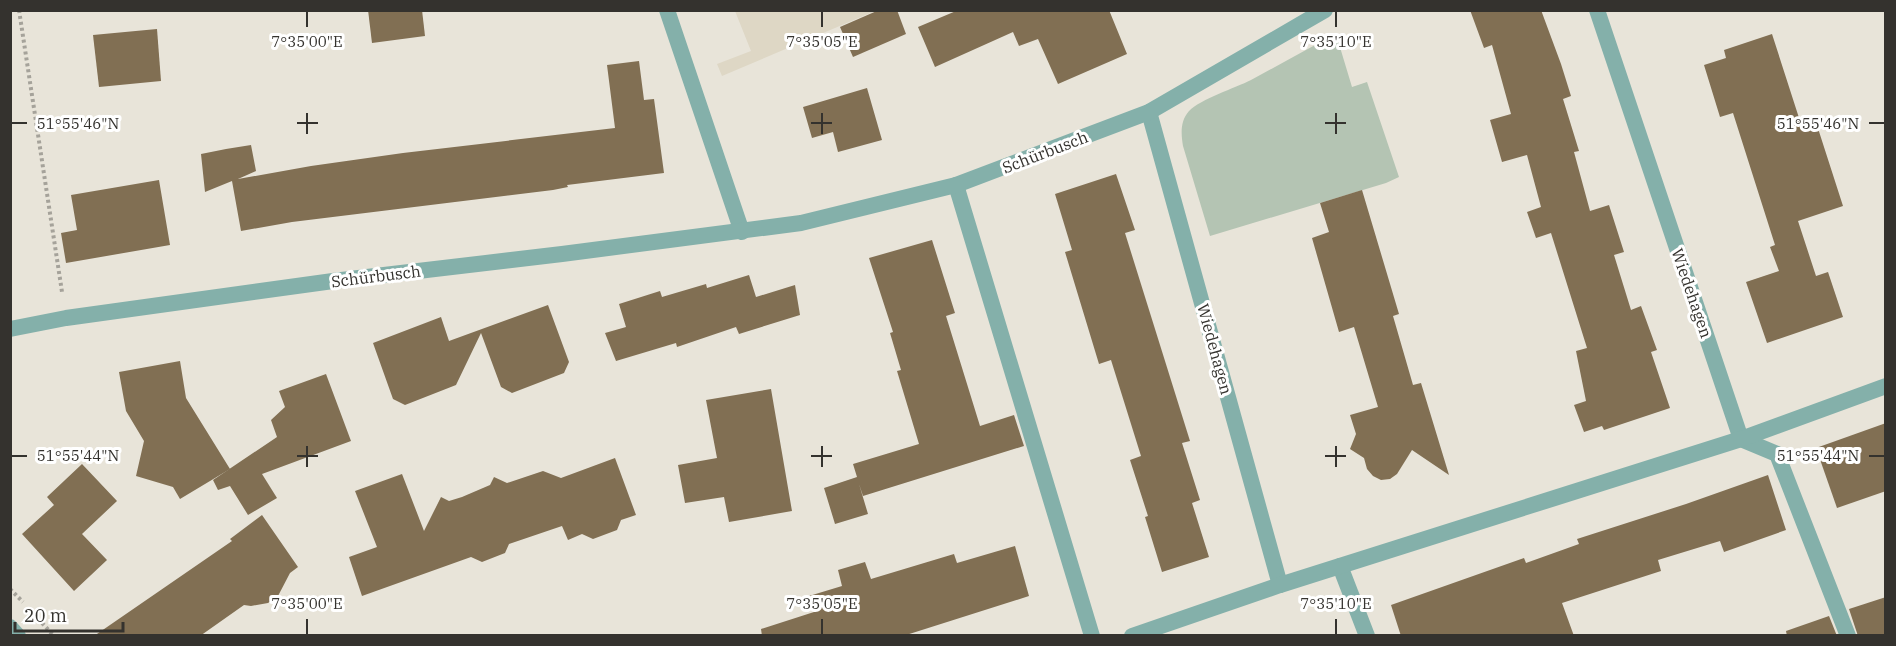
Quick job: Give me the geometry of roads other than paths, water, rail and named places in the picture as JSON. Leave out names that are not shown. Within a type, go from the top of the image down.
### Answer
[{"type":"street","points":[[667,10],[742,231]]},
{"type":"street","name":"Schürbusch","points":[[10,329],[66,318],[333,281],[801,223],[956,185],[1149,112],[1325,10]]},
{"type":"street","name":"Wiedehagen","points":[[1597,10],[1741,439]]},
{"type":"street","name":"Wiedehagen","points":[[1149,112],[1280,585]]},
{"type":"street","points":[[956,185],[1092,636]]},
{"type":"street","points":[[1132,636],[1280,585],[1741,439],[1886,386]]},
{"type":"street","points":[[1741,439],[1777,454],[1848,636]]},
{"type":"street","points":[[1340,566],[1367,636]]},
{"type":"street","points":[[10,627],[18,636]]}]
